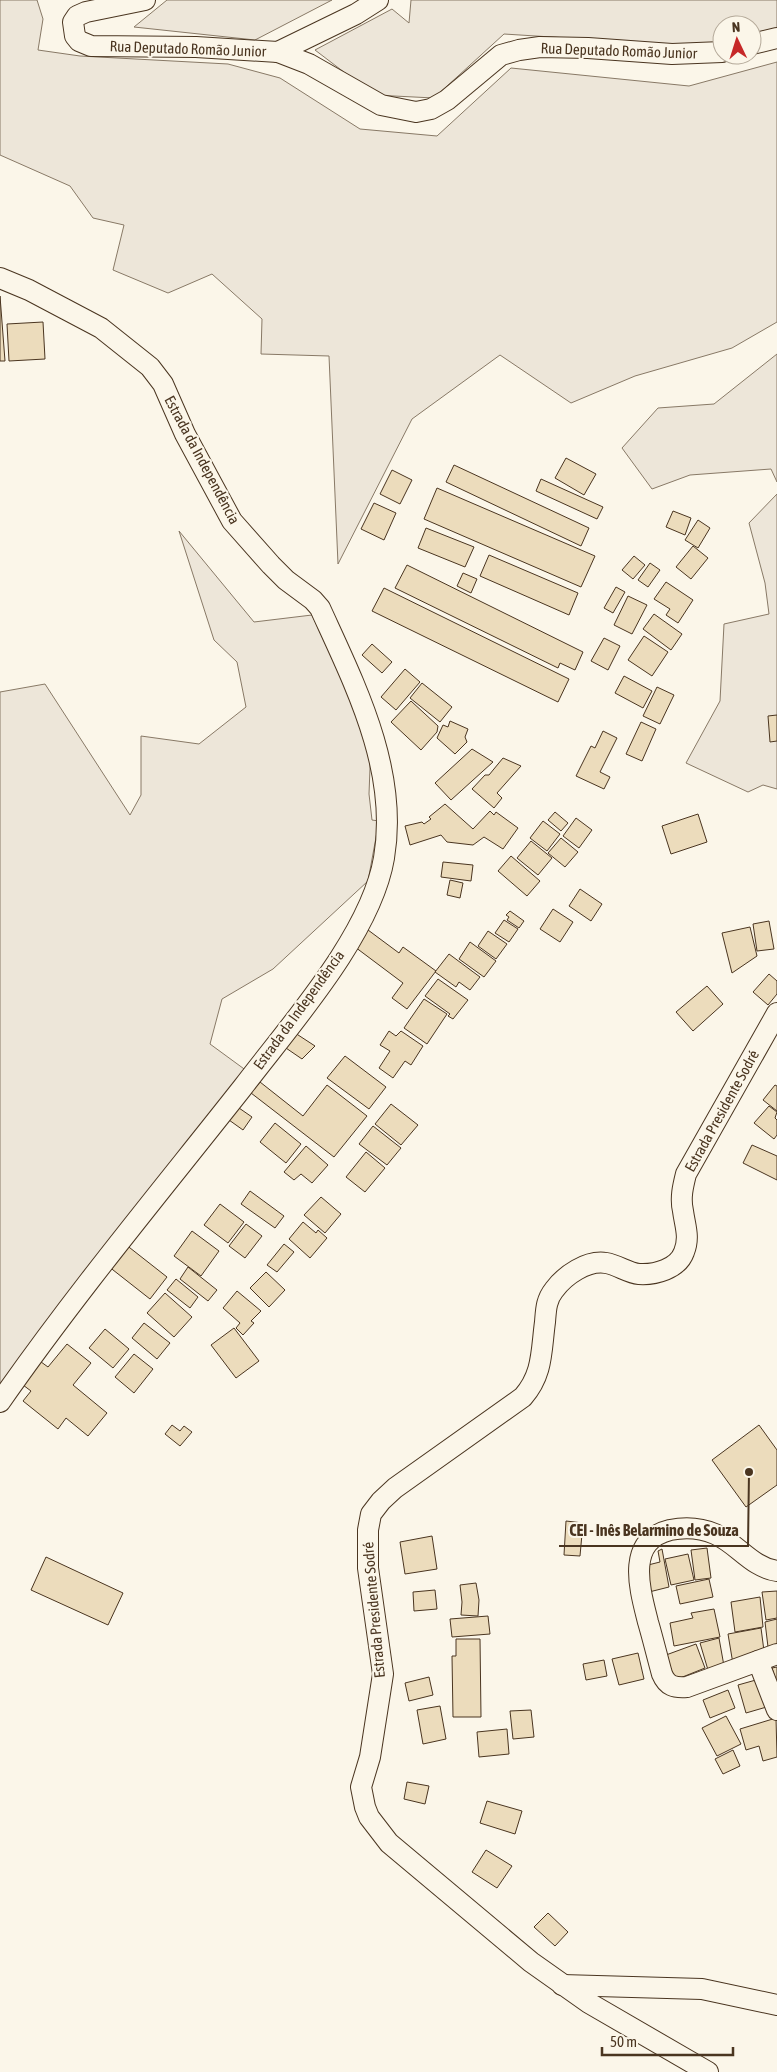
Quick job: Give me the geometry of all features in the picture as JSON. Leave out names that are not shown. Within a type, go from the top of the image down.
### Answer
[{"type":"street","name":"Rua Deputado Romão Junior","points":[[145,0],[86,12],[77,16],[73,22],[75,36],[80,41],[91,46],[196,47],[278,52],[309,64],[381,105],[416,112],[431,109],[447,100],[501,55],[519,50],[540,47],[588,48],[672,54],[712,52]]},
{"type":"street","points":[[278,52],[356,14],[378,0]]},
{"type":"street","points":[[762,42],[777,38]]},
{"type":"street","name":"Estrada da Independência","points":[[0,278],[29,290],[101,328],[150,367],[163,384],[185,434],[232,521],[271,566],[286,580],[314,600],[320,608],[349,671],[373,733],[386,804],[384,858],[372,898],[362,920],[316,992],[85,1287],[0,1402]]},
{"type":"street","name":"Estrada Presidente Sodré","points":[[708,2072],[589,2003],[531,1962],[388,1843],[369,1817],[361,1787],[370,1757],[383,1674],[368,1568],[368,1530],[371,1514],[380,1501],[395,1488],[522,1397],[533,1385],[538,1373],[547,1302],[553,1290],[565,1278],[590,1265],[606,1263],[638,1274],[654,1273],[667,1269],[684,1254],[688,1240],[681,1194],[686,1174],[777,1013]]},
{"type":"street","points":[[777,1572],[748,1559],[716,1535],[696,1529],[676,1529],[662,1532],[644,1547],[640,1558],[640,1588],[666,1683],[676,1688],[687,1687],[777,1654]]},
{"type":"street","points":[[758,1661],[777,1710]]},
{"type":"street","points":[[562,1985],[702,1989],[777,2005]]},
{"type":"shaded area","points":[[0,0],[37,0],[43,19],[38,50],[80,56],[228,64],[280,78],[360,129],[437,136],[511,68],[689,86],[777,62],[777,322],[732,348],[635,376],[571,403],[500,355],[412,419],[338,564],[329,356],[261,354],[262,319],[212,274],[168,293],[113,270],[124,225],[93,218],[70,186],[0,155]]},
{"type":"shaded area","points":[[167,0],[332,0],[255,40],[134,27]]},
{"type":"shaded area","points":[[411,0],[777,0],[777,28],[762,32],[762,15],[712,15],[712,46],[710,47],[504,34],[434,98],[374,95],[315,50],[392,9],[409,23]]},
{"type":"shaded area","points":[[777,354],[777,482],[771,469],[690,475],[652,489],[622,448],[658,408],[714,404]]},
{"type":"shaded area","points":[[777,494],[777,789],[763,785],[748,792],[686,763],[720,701],[724,624],[769,614],[765,583],[749,523]]},
{"type":"shaded area","points":[[179,531],[254,622],[312,615],[371,742],[369,794],[372,820],[379,821],[368,881],[273,969],[222,999],[210,1044],[251,1074],[0,1395],[0,692],[45,684],[130,815],[141,795],[141,736],[199,744],[246,707],[237,662],[214,640]]},
{"type":"building","points":[[0,296],[5,361],[0,361]]},
{"type":"building","points":[[43,322],[45,359],[9,361],[7,324]]},
{"type":"building","points":[[566,458],[596,474],[584,495],[555,478]]},
{"type":"building","points":[[454,465],[589,528],[581,546],[446,482]]},
{"type":"building","points":[[392,470],[412,480],[400,504],[380,494]]},
{"type":"building","points":[[541,479],[603,507],[597,519],[536,491]]},
{"type":"building","points":[[437,488],[595,556],[581,587],[424,519]]},
{"type":"building","points":[[374,503],[396,513],[384,540],[361,529]]},
{"type":"building","points":[[673,511],[691,518],[685,535],[666,527]]},
{"type":"building","points":[[698,520],[710,528],[698,548],[685,540]]},
{"type":"building","points":[[426,528],[474,547],[465,567],[418,548]]},
{"type":"building","points":[[693,546],[708,558],[691,579],[676,567]]},
{"type":"building","points":[[489,555],[578,593],[569,615],[480,576]]},
{"type":"building","points":[[634,556],[645,565],[633,579],[622,570]]},
{"type":"building","points":[[650,563],[660,570],[648,587],[638,580]]},
{"type":"building","points":[[407,565],[583,652],[575,670],[560,663],[558,668],[395,588]]},
{"type":"building","points":[[463,573],[477,579],[471,593],[457,586]]},
{"type":"building","points":[[666,582],[693,600],[678,623],[666,615],[670,609],[654,599]]},
{"type":"building","points":[[616,587],[625,592],[613,613],[604,608]]},
{"type":"building","points":[[384,588],[569,679],[558,702],[372,611]]},
{"type":"building","points":[[628,596],[647,605],[632,634],[614,625]]},
{"type":"building","points":[[654,614],[682,634],[671,650],[643,629]]},
{"type":"building","points":[[644,636],[668,652],[652,676],[628,660]]},
{"type":"building","points":[[604,638],[620,646],[608,670],[591,661]]},
{"type":"building","points":[[372,644],[392,662],[382,673],[362,655]]},
{"type":"building","points":[[405,669],[420,682],[396,710],[381,697]]},
{"type":"building","points":[[624,676],[652,691],[643,708],[615,693]]},
{"type":"building","points":[[422,683],[452,707],[440,722],[410,698]]},
{"type":"building","points":[[657,687],[674,695],[660,724],[643,716]]},
{"type":"building","points":[[411,701],[438,726],[437,732],[421,750],[391,722]]},
{"type":"building","points":[[777,715],[777,741],[770,742],[768,716]]},
{"type":"building","points":[[450,721],[468,729],[465,737],[467,742],[455,754],[437,738],[443,725],[448,727]]},
{"type":"building","points":[[641,722],[656,729],[642,761],[626,754]]},
{"type":"building","points":[[603,731],[617,738],[600,772],[610,777],[604,789],[576,776],[591,746],[595,748]]},
{"type":"building","points":[[472,749],[493,762],[451,800],[435,783]]},
{"type":"building","points":[[503,758],[521,766],[497,793],[502,798],[494,808],[472,789],[485,775],[489,775]]},
{"type":"building","points":[[445,804],[473,829],[490,811],[494,815],[496,812],[518,828],[503,849],[484,837],[473,845],[447,842],[441,835],[410,845],[405,826],[422,822],[424,824],[431,819],[429,817]]},
{"type":"building","points":[[555,812],[568,823],[561,831],[548,820]]},
{"type":"building","points":[[698,814],[707,842],[671,854],[662,826]]},
{"type":"building","points":[[576,818],[592,830],[579,848],[563,836]]},
{"type":"building","points":[[543,821],[560,834],[547,851],[530,838]]},
{"type":"building","points":[[561,838],[578,852],[565,867],[548,853]]},
{"type":"building","points":[[531,841],[552,858],[538,875],[517,858]]},
{"type":"building","points":[[511,856],[540,881],[527,896],[498,871]]},
{"type":"building","points":[[443,862],[473,865],[471,881],[441,877]]},
{"type":"building","points":[[450,880],[463,883],[460,898],[447,895]]},
{"type":"building","points":[[580,889],[602,904],[591,921],[569,906]]},
{"type":"building","points":[[553,909],[573,922],[560,942],[540,929]]},
{"type":"building","points":[[510,911],[524,921],[519,928],[507,920],[509,917],[506,915]]},
{"type":"building","points":[[504,920],[518,929],[509,942],[495,933]]},
{"type":"building","points":[[769,921],[774,949],[757,951],[753,924]]},
{"type":"building","points":[[364,927],[399,953],[403,947],[436,971],[407,1009],[392,998],[403,983],[351,944]]},
{"type":"building","points":[[750,927],[757,956],[732,973],[722,933]]},
{"type":"building","points":[[488,931],[507,944],[496,959],[478,946]]},
{"type":"building","points":[[470,942],[496,961],[484,977],[459,959]]},
{"type":"building","points":[[449,954],[480,977],[470,990],[459,982],[456,987],[435,972]]},
{"type":"building","points":[[769,974],[777,981],[777,994],[768,1005],[753,992]]},
{"type":"building","points":[[438,979],[468,1000],[453,1019],[448,1016],[450,1014],[425,996]]},
{"type":"building","points":[[707,986],[723,1004],[693,1031],[676,1012]]},
{"type":"building","points":[[424,999],[447,1014],[427,1044],[404,1028]]},
{"type":"building","points":[[292,1031],[315,1046],[302,1059],[283,1046]]},
{"type":"building","points":[[389,1031],[396,1036],[401,1031],[423,1046],[411,1065],[405,1061],[393,1078],[379,1068],[390,1051],[380,1045]]},
{"type":"building","points":[[345,1056],[386,1087],[369,1109],[327,1078]]},
{"type":"building","points":[[260,1082],[303,1116],[327,1085],[367,1116],[334,1157],[251,1093]]},
{"type":"building","points":[[775,1085],[777,1086],[777,1111],[763,1100]]},
{"type":"building","points":[[391,1104],[418,1125],[401,1145],[375,1124]]},
{"type":"building","points":[[769,1106],[777,1112],[775,1118],[777,1120],[777,1135],[774,1139],[754,1123]]},
{"type":"building","points":[[239,1108],[252,1117],[243,1130],[229,1120]]},
{"type":"building","points":[[275,1123],[301,1144],[286,1163],[260,1142]]},
{"type":"building","points":[[373,1126],[401,1148],[387,1165],[359,1144]]},
{"type":"building","points":[[752,1145],[777,1156],[777,1180],[743,1163]]},
{"type":"building","points":[[306,1146],[328,1165],[312,1183],[301,1174],[294,1180],[284,1172]]},
{"type":"building","points":[[366,1152],[385,1168],[365,1192],[346,1177]]},
{"type":"building","points":[[250,1191],[284,1216],[275,1228],[241,1204]]},
{"type":"building","points":[[321,1197],[341,1214],[325,1233],[304,1215]]},
{"type":"building","points":[[220,1204],[244,1222],[228,1243],[204,1225]]},
{"type":"building","points":[[303,1222],[316,1233],[318,1230],[327,1238],[310,1258],[289,1239]]},
{"type":"building","points":[[246,1224],[262,1236],[245,1258],[229,1246]]},
{"type":"building","points":[[192,1231],[219,1251],[201,1276],[174,1256]]},
{"type":"building","points":[[125,1244],[167,1277],[150,1299],[108,1266]]},
{"type":"building","points":[[284,1244],[294,1252],[277,1272],[267,1265]]},
{"type":"building","points":[[188,1267],[217,1290],[208,1301],[180,1279]]},
{"type":"building","points":[[266,1272],[285,1290],[269,1307],[250,1288]]},
{"type":"building","points":[[176,1279],[198,1297],[190,1308],[167,1290]]},
{"type":"building","points":[[237,1291],[261,1311],[251,1321],[254,1323],[243,1335],[236,1328],[240,1323],[223,1308]]},
{"type":"building","points":[[165,1293],[192,1317],[174,1337],[147,1313]]},
{"type":"building","points":[[144,1323],[170,1343],[157,1359],[132,1338]]},
{"type":"building","points":[[234,1328],[259,1361],[236,1378],[211,1345]]},
{"type":"building","points":[[105,1329],[129,1349],[113,1368],[89,1348]]},
{"type":"building","points":[[67,1344],[91,1363],[73,1385],[107,1413],[88,1436],[66,1418],[58,1429],[23,1401],[31,1391],[19,1382],[37,1359],[48,1367]]},
{"type":"building","points":[[134,1354],[153,1369],[134,1393],[115,1377]]},
{"type":"building","points":[[172,1425],[180,1431],[184,1426],[192,1432],[180,1446],[165,1434]]},
{"type":"building","points":[[759,1425],[777,1450],[777,1485],[746,1507],[712,1460]]},
{"type":"building","points":[[566,1521],[583,1523],[580,1556],[564,1555]]},
{"type":"building","points":[[432,1536],[437,1569],[405,1574],[400,1542]]},
{"type":"building","points":[[707,1548],[711,1578],[695,1580],[691,1550]]},
{"type":"building","points":[[662,1549],[669,1587],[649,1592],[648,1565],[660,1562],[658,1551]]},
{"type":"building","points":[[688,1554],[694,1580],[671,1585],[665,1559]]},
{"type":"building","points":[[46,1557],[123,1593],[108,1625],[31,1590]]},
{"type":"building","points":[[709,1579],[713,1597],[680,1604],[676,1586]]},
{"type":"building","points":[[476,1583],[479,1600],[478,1616],[461,1615],[460,1585]]},
{"type":"building","points":[[435,1590],[437,1609],[414,1611],[413,1592]]},
{"type":"building","points":[[777,1591],[777,1618],[766,1620],[762,1592]]},
{"type":"building","points":[[760,1597],[763,1627],[735,1632],[731,1602]]},
{"type":"building","points":[[714,1609],[720,1637],[674,1646],[670,1623],[693,1618],[691,1613]]},
{"type":"building","points":[[488,1616],[490,1634],[452,1637],[450,1619]]},
{"type":"building","points":[[777,1619],[777,1645],[768,1647],[765,1622]]},
{"type":"building","points":[[761,1628],[764,1651],[733,1664],[728,1634]]},
{"type":"building","points":[[719,1638],[724,1666],[708,1670],[700,1643]]},
{"type":"building","points":[[456,1639],[480,1639],[481,1717],[453,1717],[452,1656],[456,1656]]},
{"type":"building","points":[[696,1644],[705,1668],[675,1680],[666,1655]]},
{"type":"building","points":[[638,1653],[644,1679],[619,1685],[612,1659]]},
{"type":"building","points":[[604,1660],[607,1676],[586,1680],[583,1664]]},
{"type":"building","points":[[777,1667],[777,1684],[772,1668]]},
{"type":"building","points":[[429,1677],[433,1695],[409,1701],[405,1683]]},
{"type":"building","points":[[763,1678],[770,1706],[746,1713],[738,1685]]},
{"type":"building","points":[[728,1690],[735,1708],[710,1718],[703,1700]]},
{"type":"building","points":[[440,1706],[446,1739],[423,1744],[417,1710]]},
{"type":"building","points":[[531,1710],[534,1737],[513,1739],[510,1711]]},
{"type":"building","points":[[726,1716],[741,1744],[717,1756],[702,1728]]},
{"type":"building","points":[[776,1718],[777,1757],[763,1761],[759,1746],[746,1750],[740,1729]]},
{"type":"building","points":[[507,1729],[509,1754],[479,1757],[477,1732]]},
{"type":"building","points":[[733,1750],[740,1766],[723,1774],[715,1759]]},
{"type":"building","points":[[407,1782],[429,1786],[425,1804],[404,1799]]},
{"type":"building","points":[[487,1801],[522,1811],[515,1834],[480,1823]]},
{"type":"building","points":[[486,1850],[512,1866],[497,1888],[472,1872]]},
{"type":"building","points":[[548,1913],[568,1932],[555,1946],[534,1927]]},
{"type":"place","name":"CEI - Inês Belarmino de Souza","points":[[749,1472]]}]
